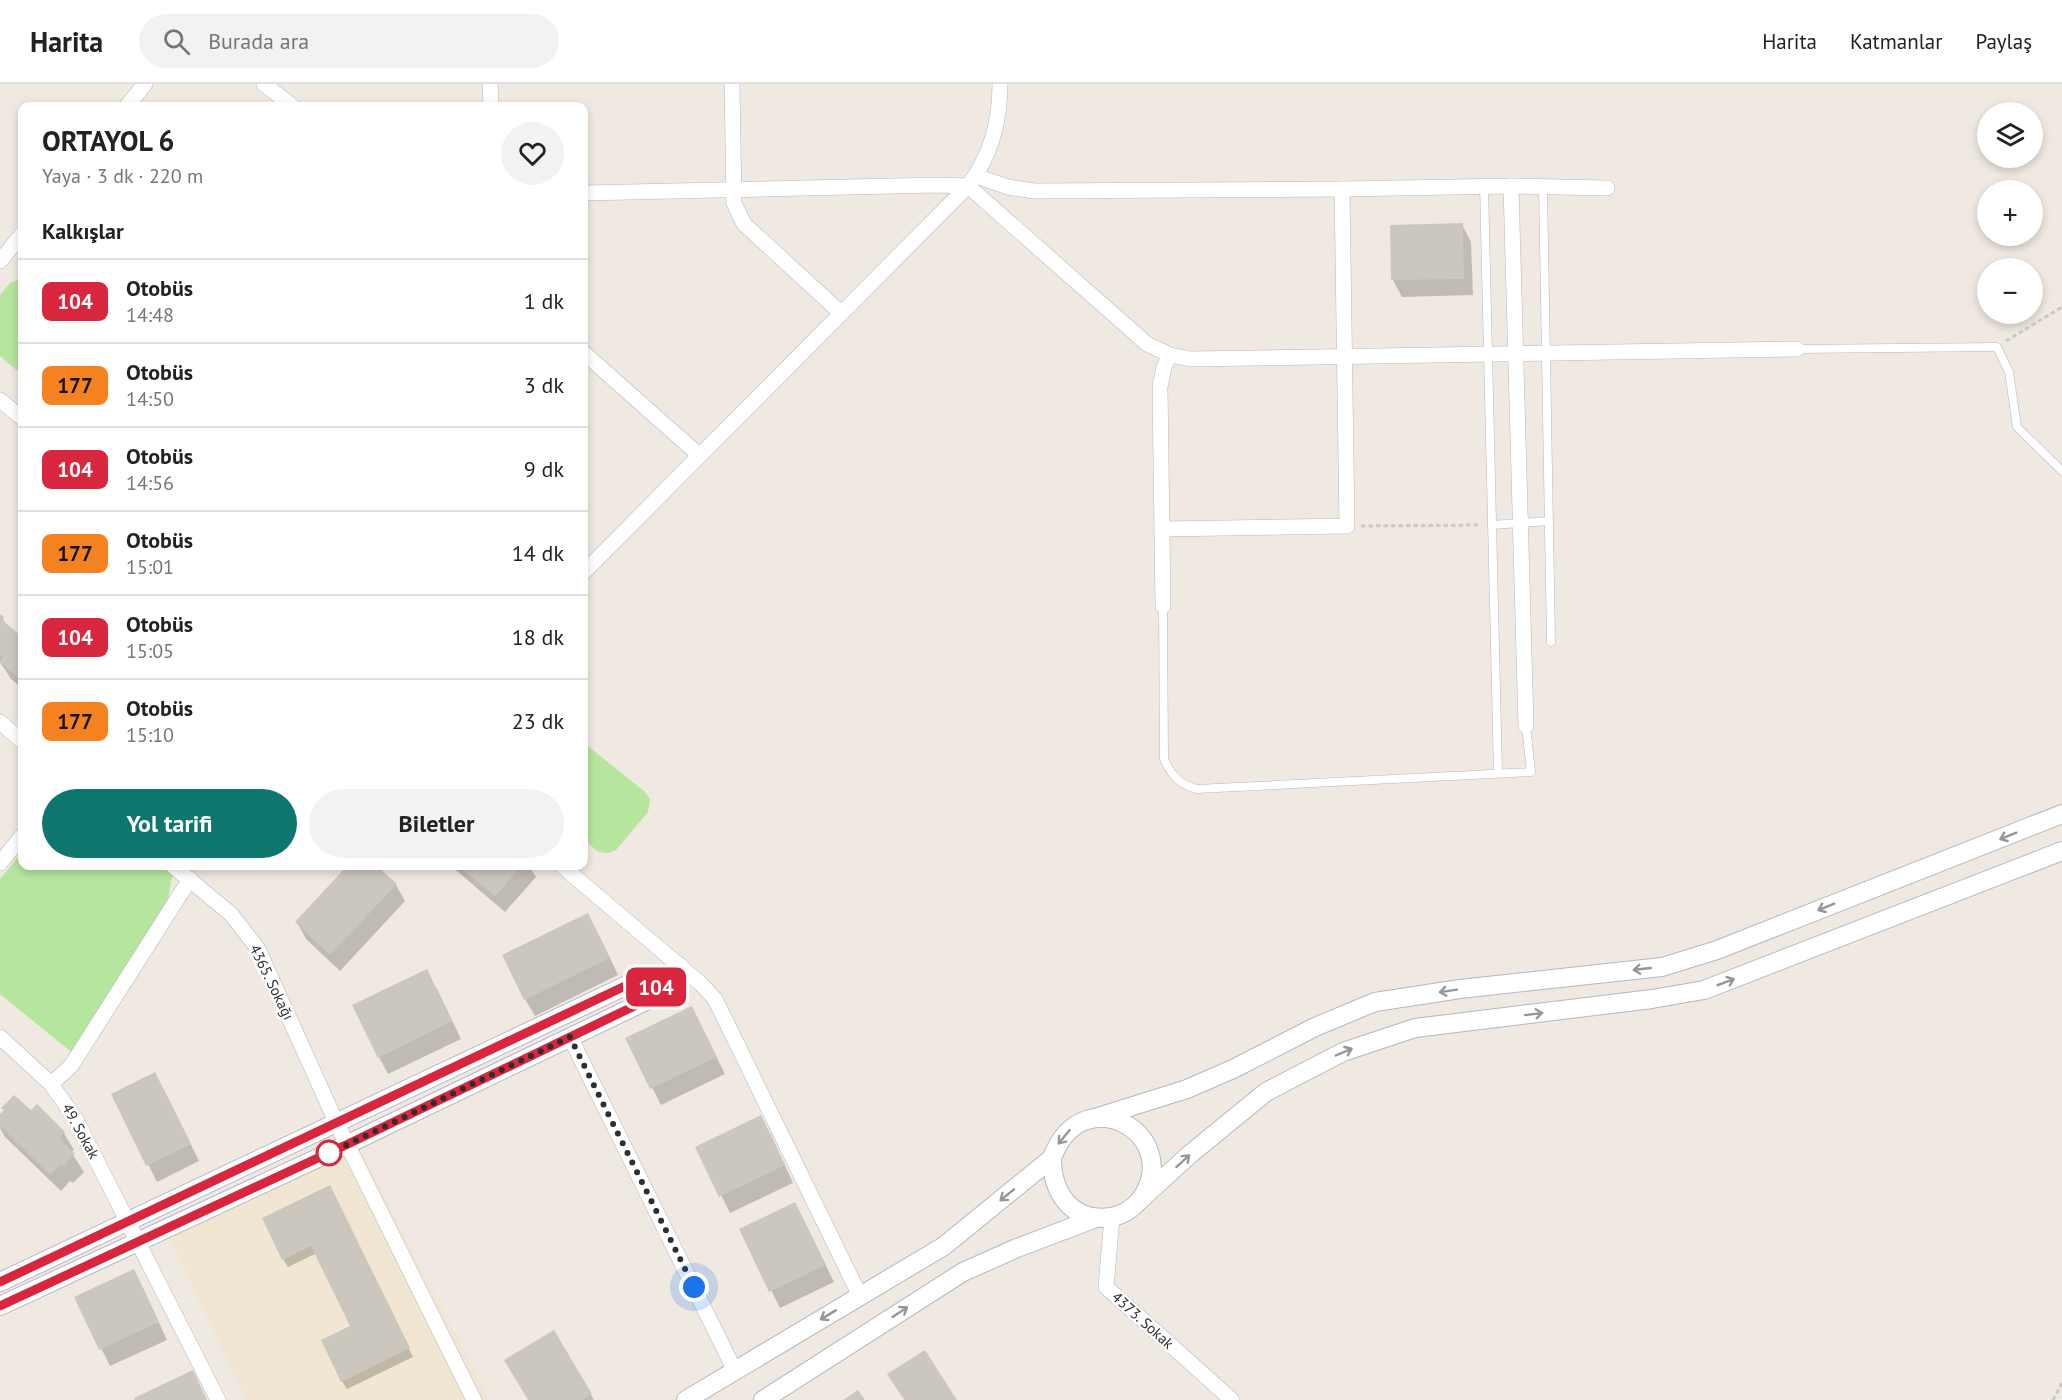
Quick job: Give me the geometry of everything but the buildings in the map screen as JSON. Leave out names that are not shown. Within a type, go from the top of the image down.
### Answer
[{"type":"street","points":[[130,102],[146,84]]},
{"type":"street","points":[[264,84],[287,102]]},
{"type":"street","points":[[490,84],[491,102]]},
{"type":"street","points":[[732,84],[734,203],[744,224],[841,313]]},
{"type":"street","points":[[588,568],[972,181],[988,152],[996,127],[1000,84]]},
{"type":"street","points":[[972,181],[1138,336],[1170,355],[1202,360],[1797,349]]},
{"type":"street","points":[[588,193],[937,185],[972,181],[1034,191],[1484,186],[1607,188]]},
{"type":"street","points":[[1511,186],[1526,726]]},
{"type":"street","points":[[1162,529],[1347,526],[1342,189]]},
{"type":"street","points":[[0,261],[18,239]]},
{"type":"street","points":[[1162,606],[1160,387],[1164,367],[1170,355]]},
{"type":"street","points":[[588,356],[699,455]]},
{"type":"street","points":[[0,400],[18,415]]},
{"type":"street","points":[[0,722],[18,738]]},
{"type":"street","points":[[1104,1217],[1080,1213],[1066,1204],[1057,1190],[1052,1175],[1052,1158],[1058,1143],[1068,1130],[1082,1121],[1187,1089],[1233,1069],[1315,1027],[1375,1002],[1460,989],[1662,967],[1717,950],[2062,814]]},
{"type":"street","points":[[0,863],[18,841]]},
{"type":"street","points":[[763,1400],[963,1272],[1017,1248],[1127,1211],[1189,1155],[1266,1092],[1343,1052],[1415,1028],[1652,999],[1704,990],[2062,851]]},
{"type":"street","name":"4365. Sokağı","points":[[178,870],[231,914],[258,949],[337,1124],[474,1400]]},
{"type":"street","points":[[567,870],[680,965],[715,999],[860,1296]]},
{"type":"street","points":[[51,1084],[71,1066],[190,879]]},
{"type":"street","points":[[0,1306],[348,1144],[651,998],[658,981],[680,965]]},
{"type":"street","points":[[0,1282],[642,978],[658,981]]},
{"type":"street","name":"49. Sokak","points":[[0,1037],[51,1084],[75,1118],[218,1400]]},
{"type":"street","points":[[570,1037],[735,1371]]},
{"type":"street","points":[[1098,1118],[1115,1119],[1130,1126],[1142,1138],[1149,1153],[1152,1170],[1148,1186],[1140,1200]]},
{"type":"street","points":[[686,1400],[944,1246],[1052,1158]]},
{"type":"street","name":"4373. Sokak","points":[[1104,1217],[1106,1287],[1232,1400]]},
{"type":"lane","points":[[1484,186],[1498,773]]},
{"type":"lane","points":[[1543,187],[1551,642]]},
{"type":"lane","points":[[1797,349],[1997,347],[2006,361],[2009,372],[2017,427],[2062,471]]},
{"type":"lane","points":[[1492,525],[1549,521]]},
{"type":"lane","points":[[1162,606],[1164,759],[1173,775],[1185,785],[1197,789],[1531,771],[1526,726]]},
{"type":"path","points":[[1997,347],[2062,307]]},
{"type":"path","points":[[1347,526],[1492,525]]},
{"type":"path","points":[[2053,1400],[2062,1383]]},
{"type":"shaded area","points":[[359,1146],[489,1400],[247,1400],[167,1235]]},
{"type":"green space","points":[[18,280],[18,372],[0,356],[0,295],[11,282]]},
{"type":"green space","points":[[588,746],[644,791],[650,799],[648,812],[616,850],[608,853],[598,852],[588,843]]},
{"type":"green space","points":[[18,857],[18,870],[173,870],[168,899],[75,1055],[0,994],[0,879]]},
{"type":"bus line","name":"104","points":[[0,1282],[642,978],[658,981],[651,998],[348,1144],[0,1306]]},
{"type":"route","points":[[329,1153],[570,1037],[694,1287]]}]
